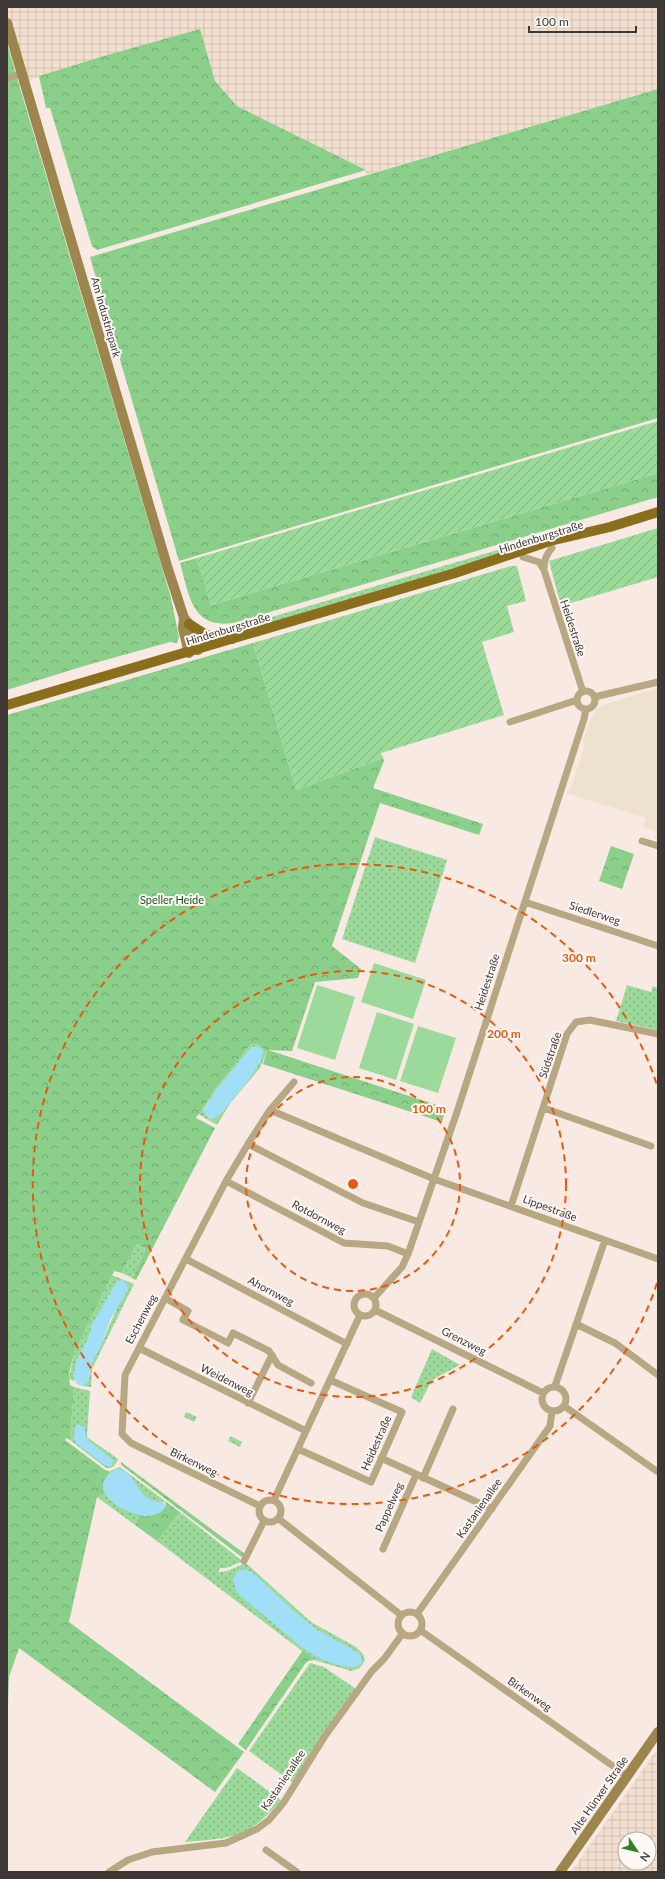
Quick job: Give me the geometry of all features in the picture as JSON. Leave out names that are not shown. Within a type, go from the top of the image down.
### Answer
[{"type":"main road","name":"Hindenburgstraße","points":[[455,573],[523,557],[658,512]]},
{"type":"main road","name":"Hindenburgstraße","points":[[7,705],[234,640],[455,573],[550,541],[610,527]]},
{"type":"main road","points":[[187,621],[206,635],[234,640]]},
{"type":"street","name":"Am Industriepark","points":[[7,23],[187,621],[194,652]]},
{"type":"street","points":[[7,78],[22,74]]},
{"type":"street","points":[[544,570],[544,561],[548,552],[552,548]]},
{"type":"street","points":[[523,557],[539,562],[544,570]]},
{"type":"street","name":"Heidestraße","points":[[544,570],[583,692]]},
{"type":"street","points":[[586,709],[581,707],[578,700],[579,696],[583,692],[591,693],[594,697],[658,682]]},
{"type":"street","name":"Heidestraße","points":[[374,1298],[402,1267],[408,1254],[525,902],[586,709],[593,705],[594,697]]},
{"type":"street","points":[[510,722],[578,700]]},
{"type":"street","points":[[642,841],[658,846]]},
{"type":"street","name":"Siedlerweg","points":[[525,902],[658,946]]},
{"type":"street","name":"Südstraße","points":[[512,1206],[567,1034],[576,1022],[590,1020],[658,1034]]},
{"type":"street","points":[[226,1181],[270,1110],[294,1082]]},
{"type":"street","points":[[544,1108],[651,1146]]},
{"type":"street","points":[[270,1110],[434,1179]]},
{"type":"street","points":[[248,1144],[363,1203],[419,1222]]},
{"type":"street","name":"Lippestraße","points":[[434,1179],[658,1259]]},
{"type":"street","name":"Eschenweg","points":[[122,1434],[125,1375],[186,1259],[204,1220],[226,1181]]},
{"type":"street","name":"Rotdornweg","points":[[226,1181],[344,1243],[388,1246],[408,1254]]},
{"type":"street","points":[[555,1386],[605,1240]]},
{"type":"street","name":"Ahornweg","points":[[186,1259],[347,1344]]},
{"type":"street","points":[[364,1294],[374,1298],[376,1303],[375,1310],[367,1316],[360,1315],[354,1307],[358,1297],[364,1294]]},
{"type":"street","points":[[165,1298],[188,1311],[183,1320],[228,1343],[233,1333],[269,1351],[278,1364],[312,1384]]},
{"type":"street","name":"Grenzweg","points":[[375,1310],[543,1393]]},
{"type":"street","points":[[274,1500],[360,1315]]},
{"type":"street","points":[[576,1324],[615,1343],[658,1375]]},
{"type":"street","name":"Weidenweg","points":[[139,1348],[306,1432]]},
{"type":"street","points":[[248,1402],[272,1355]]},
{"type":"street","name":"Heidestraße","points":[[298,1449],[371,1482],[402,1412],[330,1380]]},
{"type":"street","points":[[555,1386],[563,1390],[566,1402],[559,1410],[552,1411],[543,1405],[542,1398],[543,1393],[548,1388],[555,1386]]},
{"type":"street","points":[[564,1406],[658,1472]]},
{"type":"street","name":"Pappelweg","points":[[383,1549],[453,1409]]},
{"type":"street","name":"Kastanienallee","points":[[417,1614],[550,1426],[552,1411]]},
{"type":"street","name":"Birkenweg","points":[[122,1434],[131,1443],[260,1506]]},
{"type":"street","name":"Pappelweg","points":[[381,1458],[492,1509]]},
{"type":"street","points":[[274,1500],[264,1501],[260,1506],[258,1513],[264,1521],[273,1522],[279,1519]]},
{"type":"street","points":[[274,1500],[281,1508],[279,1519]]},
{"type":"street","points":[[279,1519],[401,1615]]},
{"type":"street","points":[[244,1561],[264,1521]]},
{"type":"street","points":[[410,1612],[417,1614],[421,1623],[420,1630],[414,1634],[402,1634],[398,1625],[401,1615],[410,1612]]},
{"type":"street","name":"Birkenweg","points":[[420,1630],[627,1776]]},
{"type":"street","name":"Kastanienallee","points":[[109,1872],[128,1860],[152,1852],[226,1843],[257,1829],[269,1820],[284,1802],[325,1736],[372,1671],[384,1659],[402,1634]]},
{"type":"street","name":"Alte Hünxer Straße","points":[[560,1872],[658,1732]]},
{"type":"street","points":[[266,1850],[297,1872]]},
{"type":"shaded area","points":[[7,7],[658,7],[658,89],[365,175],[366,170],[237,106],[215,81],[200,29],[39,76],[19,86],[7,44]]},
{"type":"shaded area","points":[[658,688],[658,840],[654,838],[656,831],[643,827],[646,818],[566,793],[570,790],[584,747],[583,741],[590,720],[597,709],[603,705]]},
{"type":"shaded area","points":[[658,1748],[658,1872],[571,1872]]},
{"type":"green space","points":[[200,29],[215,81],[237,106],[366,170],[97,250],[92,246],[50,108],[46,108],[39,76]]},
{"type":"green space","points":[[7,44],[171,598],[179,637],[177,643],[170,642],[84,666],[7,690]]},
{"type":"green space","points":[[658,89],[658,418],[179,561],[90,257]]},
{"type":"green space","points":[[658,421],[658,473],[211,605],[197,558]]},
{"type":"green space","points":[[658,473],[658,497],[233,623],[208,621],[200,615],[194,607],[190,597],[180,563],[197,558],[211,605]]},
{"type":"green space","points":[[658,528],[658,577],[561,606],[549,561]]},
{"type":"green space","points":[[547,535],[548,537],[522,548],[521,543]]},
{"type":"green space","points":[[518,544],[519,549],[252,628],[210,632],[258,621]]},
{"type":"green space","points":[[511,566],[517,566],[526,601],[507,606],[514,632],[482,642],[504,715],[381,753],[383,758],[296,790],[253,643]]},
{"type":"green space","name":"Speller Heide","points":[[253,643],[296,790],[383,758],[384,761],[373,788],[483,824],[479,835],[380,803],[332,946],[361,969],[358,978],[315,982],[292,1051],[268,1050],[446,1108],[442,1122],[263,1064],[267,1051],[259,1045],[251,1044],[214,1090],[196,1118],[215,1128],[136,1280],[132,1278],[146,1249],[137,1244],[122,1273],[114,1271],[74,1353],[69,1373],[70,1385],[74,1387],[70,1440],[66,1438],[65,1440],[105,1470],[111,1472],[108,1475],[103,1490],[105,1493],[97,1497],[69,1622],[244,1752],[215,1792],[19,1648],[9,1677],[7,1733],[7,715]]},
{"type":"green space","points":[[375,837],[447,860],[415,963],[342,939]]},
{"type":"green space","points":[[611,846],[634,854],[622,889],[599,881]]},
{"type":"green space","points":[[374,963],[426,980],[413,1019],[361,1002]]},
{"type":"green space","points":[[317,985],[355,997],[335,1060],[297,1048]]},
{"type":"green space","points":[[627,985],[651,992],[653,986],[658,988],[658,1030],[616,1021]]},
{"type":"green space","points":[[377,1012],[414,1024],[396,1080],[359,1068]]},
{"type":"green space","points":[[418,1026],[456,1038],[438,1093],[400,1081]]},
{"type":"green space","points":[[251,1044],[263,1046],[267,1051],[260,1068],[231,1102],[217,1125],[198,1114],[214,1090]],"holes":[[[248,1051],[261,1061],[236,1094],[210,1119],[203,1110],[217,1089]]]},
{"type":"green space","points":[[137,1244],[146,1249],[132,1278],[122,1273]]},
{"type":"green space","points":[[112,1275],[134,1284],[92,1369],[91,1387],[82,1386],[89,1379],[91,1364],[117,1308],[92,1325],[89,1337],[77,1360],[74,1381],[77,1384],[69,1378],[74,1353]]},
{"type":"green space","points":[[432,1349],[460,1365],[432,1380],[420,1403],[411,1397]]},
{"type":"green space","points":[[74,1387],[90,1391],[87,1437],[118,1459],[112,1467],[106,1468],[70,1440]]},
{"type":"green space","points":[[186,1412],[197,1417],[194,1422],[184,1417]]},
{"type":"green space","points":[[231,1436],[242,1442],[240,1447],[228,1441]]},
{"type":"green space","points":[[121,1462],[245,1554],[243,1558],[121,1465]]},
{"type":"green space","points":[[120,1467],[165,1501],[139,1518],[135,1525],[97,1497],[105,1493],[103,1490],[111,1472],[110,1471]]},
{"type":"green space","points":[[165,1501],[180,1512],[157,1541],[135,1525],[140,1515],[146,1516],[166,1506]]},
{"type":"green space","points":[[180,1512],[241,1560],[241,1562],[226,1568],[220,1568],[218,1572],[227,1571],[246,1563],[311,1622],[356,1647],[363,1654],[365,1660],[360,1668],[351,1671],[314,1660],[157,1541]]},
{"type":"green space","points":[[303,1650],[314,1660],[308,1661],[305,1664],[246,1750],[238,1744]]},
{"type":"green space","points":[[310,1663],[324,1667],[356,1689],[293,1783],[249,1751]]},
{"type":"green space","points":[[237,1768],[281,1800],[270,1813],[259,1822],[239,1834],[216,1839],[185,1842]]},
{"type":"water","points":[[256,1046],[263,1050],[262,1057],[253,1073],[221,1114],[213,1119],[208,1117],[203,1111],[217,1089],[248,1051],[252,1047]]},
{"type":"water","points":[[122,1280],[126,1283],[128,1290],[111,1318],[101,1345],[91,1364],[88,1382],[82,1386],[77,1384],[73,1376],[77,1360],[89,1337],[92,1325],[117,1281]]},
{"type":"water","points":[[79,1424],[85,1428],[85,1435],[88,1440],[113,1460],[112,1466],[106,1466],[76,1443],[74,1437],[75,1426]]},
{"type":"water","points":[[117,1469],[130,1475],[146,1497],[151,1500],[164,1503],[166,1506],[158,1514],[146,1516],[132,1513],[119,1507],[109,1498],[103,1488],[105,1478]]},
{"type":"water","points":[[245,1569],[252,1572],[295,1612],[319,1631],[359,1653],[362,1659],[361,1664],[355,1667],[349,1667],[335,1664],[315,1656],[304,1649],[237,1593],[233,1579],[238,1571]]}]
